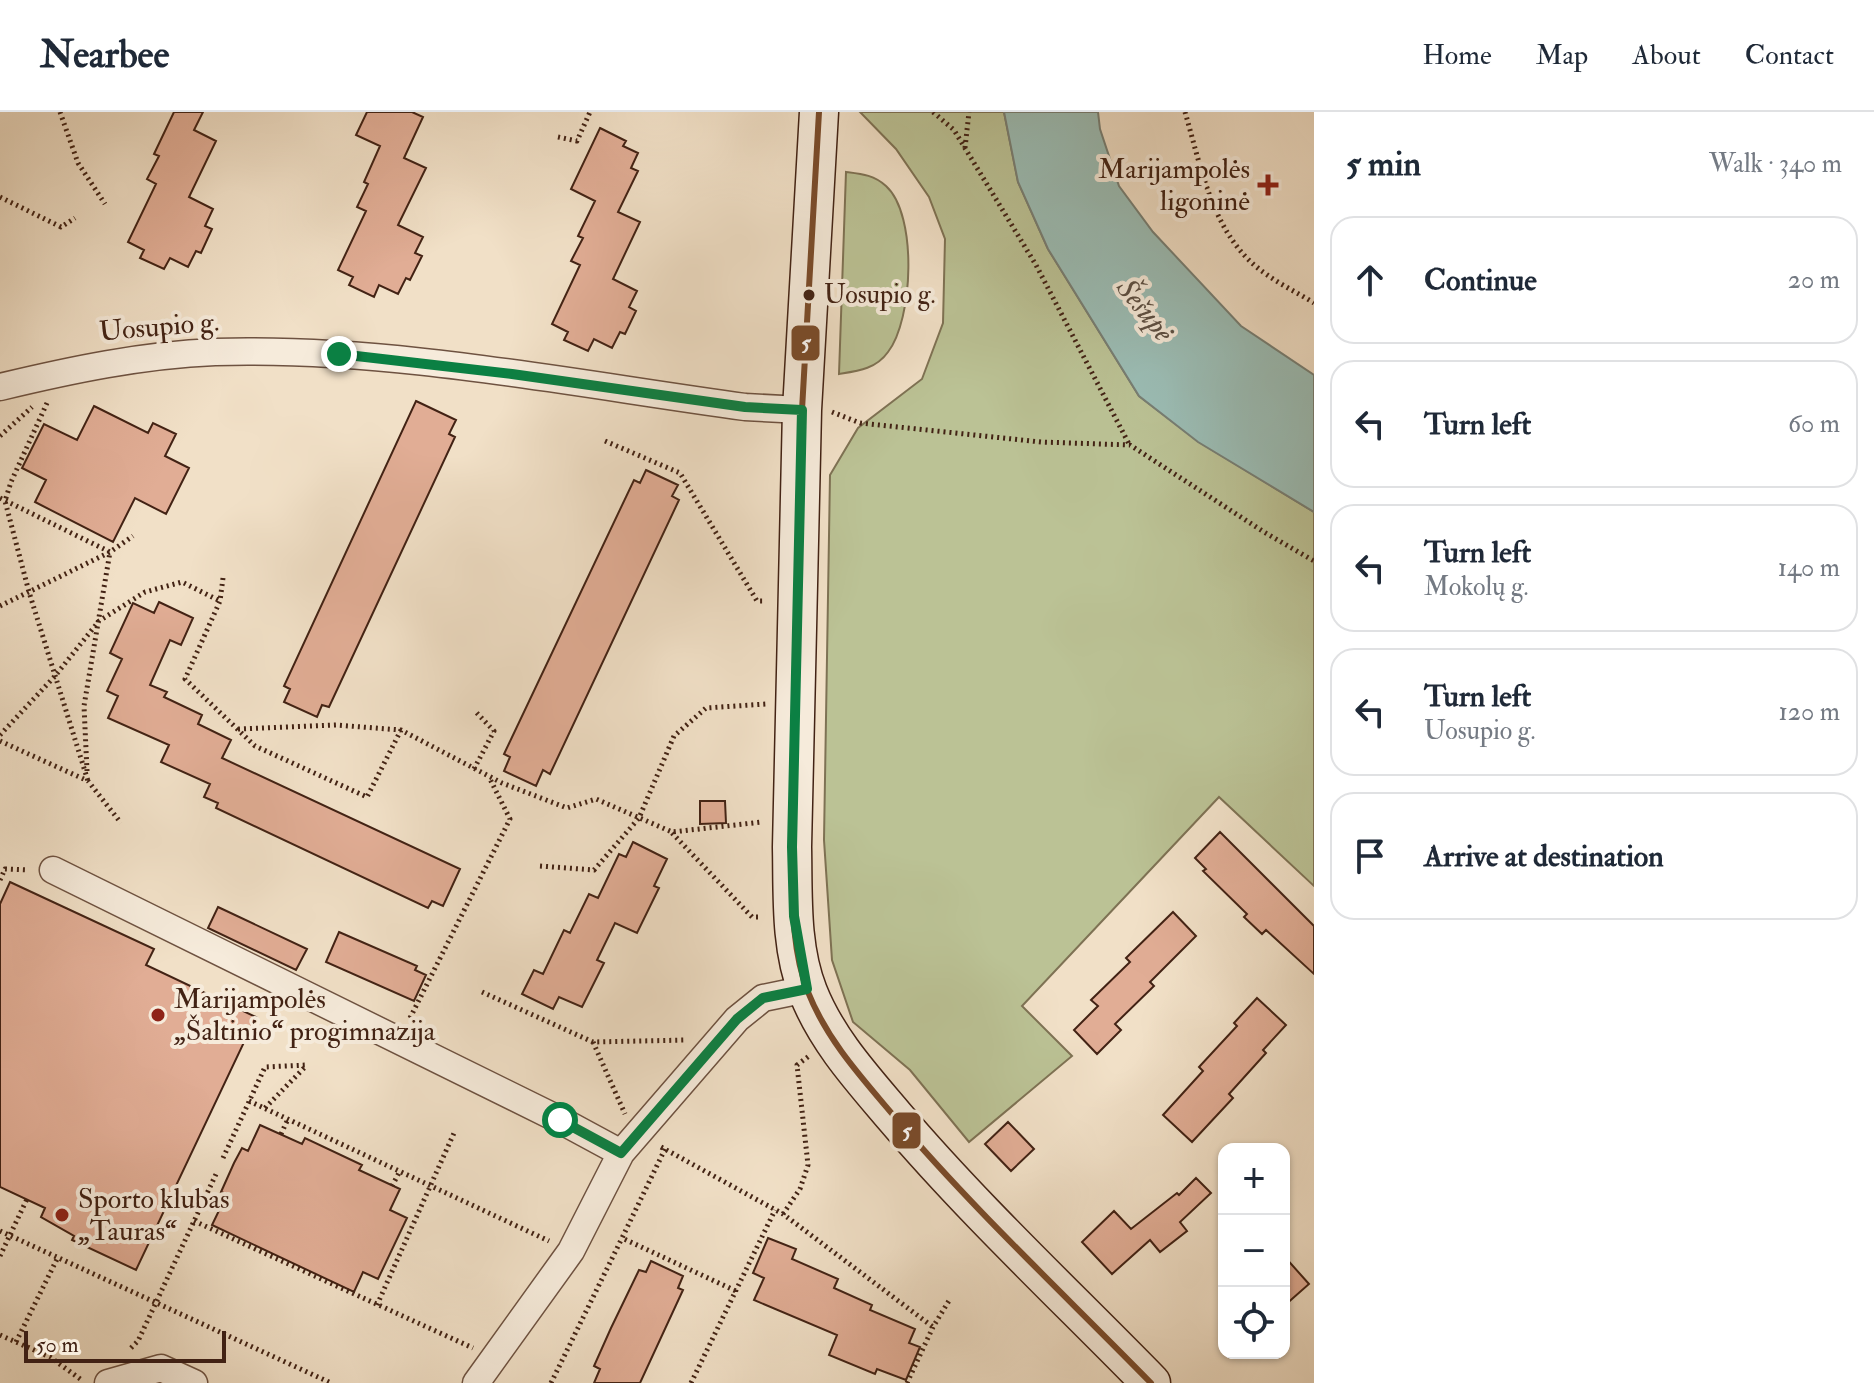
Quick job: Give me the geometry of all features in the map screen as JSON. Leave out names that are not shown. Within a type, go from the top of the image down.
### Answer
[{"type":"main road","points":[[815,119],[817,411],[797,601],[792,819],[794,916],[807,989],[843,1056],[922,1149],[1151,1383]]},
{"type":"street","name":"Uosupio g.","points":[[0,387],[46,384],[96,364],[213,352],[327,354],[395,359],[745,407],[817,411]]},
{"type":"street","points":[[53,870],[560,1120],[629,1144]]},
{"type":"street","points":[[476,1383],[571,1251],[629,1144],[737,1019],[763,998],[807,989]]},
{"type":"street","points":[[108,1383],[161,1368],[194,1383]]},
{"type":"path","points":[[60,112],[78,163],[105,204]]},
{"type":"path","points":[[558,137],[577,141],[590,112]]},
{"type":"path","points":[[933,112],[954,130],[1036,265],[1130,445],[1314,561]]},
{"type":"path","points":[[965,149],[969,112]]},
{"type":"path","points":[[1185,112],[1224,229],[1264,274],[1314,303]]},
{"type":"path","points":[[0,197],[61,227],[75,218]]},
{"type":"path","points":[[0,436],[46,384]]},
{"type":"path","points":[[46,384],[50,396],[3,499],[88,781],[121,823]]},
{"type":"path","points":[[817,411],[874,425],[1041,442],[1130,445]]},
{"type":"path","points":[[605,441],[680,473],[757,601],[797,601]]},
{"type":"path","points":[[3,499],[110,552]]},
{"type":"path","points":[[0,606],[110,552],[133,536]]},
{"type":"path","points":[[88,781],[84,706],[110,552]]},
{"type":"path","points":[[223,578],[220,601],[185,679],[255,746],[367,797],[401,730]]},
{"type":"path","points":[[88,781],[0,738],[99,621],[145,592],[182,582],[220,601]]},
{"type":"path","points":[[540,866],[594,870],[639,818],[674,736],[706,708],[795,701]]},
{"type":"path","points":[[474,710],[494,731],[474,769]]},
{"type":"path","points":[[238,729],[336,725],[401,730],[488,776],[567,808],[596,799],[672,832],[752,917],[794,916]]},
{"type":"path","points":[[399,1041],[510,819],[488,776]]},
{"type":"path","points":[[672,832],[792,819]]},
{"type":"path","points":[[0,880],[2,868],[53,870]]},
{"type":"path","points":[[482,992],[593,1042],[719,1040]]},
{"type":"path","points":[[783,1214],[800,1189],[808,1165],[797,1065],[833,1040]]},
{"type":"path","points":[[593,1042],[621,1108],[629,1144],[665,1149],[783,1214],[933,1327]]},
{"type":"path","points":[[223,1158],[265,1067],[307,1065],[265,1108]]},
{"type":"path","points":[[249,1101],[571,1251]]},
{"type":"path","points":[[281,1134],[288,1119]]},
{"type":"path","points":[[377,1305],[454,1133]]},
{"type":"path","points":[[551,1383],[665,1149]]},
{"type":"path","points":[[392,1186],[400,1171]]},
{"type":"path","points":[[128,1351],[138,1341],[217,1172]]},
{"type":"path","points":[[0,1256],[27,1199]]},
{"type":"path","points":[[691,1383],[775,1210]]},
{"type":"path","points":[[194,1221],[494,1358]]},
{"type":"path","points":[[0,1231],[331,1383]]},
{"type":"path","points":[[622,1238],[736,1291]]},
{"type":"path","points":[[16,1342],[58,1257]]},
{"type":"path","points":[[907,1383],[950,1299]]},
{"type":"path","points":[[0,1335],[50,1357],[86,1383]]},
{"type":"green space","points":[[860,112],[1004,112],[1018,182],[1048,249],[1139,396],[1199,442],[1314,512],[1314,886],[1219,797],[1022,1006],[1072,1056],[969,1142],[910,1070],[853,1022],[832,960],[824,840],[830,475],[858,428],[922,379],[943,323],[945,239],[929,197],[896,149]]},
{"type":"green space","points":[[846,172],[877,179],[896,200],[903,220],[908,268],[903,317],[888,352],[872,366],[839,374]]},
{"type":"water","name":"Šešupė","points":[[1004,112],[1098,112],[1100,129],[1119,186],[1153,232],[1241,326],[1314,375],[1314,512],[1198,442],[1139,396],[1048,249],[1018,182]]},
{"type":"building","points":[[174,112],[203,112],[194,130],[216,141],[189,197],[213,209],[205,226],[212,229],[201,253],[196,251],[188,267],[170,258],[164,269],[140,258],[144,250],[128,242],[156,184],[147,179],[159,156],[154,154]]},
{"type":"building","points":[[367,112],[412,112],[423,117],[404,158],[426,168],[398,225],[423,237],[415,253],[422,256],[410,280],[406,278],[398,294],[379,285],[374,297],[349,285],[353,277],[338,270],[366,211],[357,207],[380,146],[356,135]]},
{"type":"building","points":[[600,128],[626,141],[623,146],[638,153],[631,168],[638,171],[618,212],[640,222],[613,279],[637,291],[629,307],[636,311],[625,334],[620,332],[612,348],[594,339],[588,351],[564,340],[568,332],[552,324],[580,265],[571,261],[583,238],[578,236],[595,201],[571,189]]},
{"type":"building","points":[[416,401],[456,420],[449,434],[455,437],[329,707],[322,705],[317,717],[284,702],[290,689],[284,686]]},
{"type":"building","points":[[94,406],[148,433],[153,423],[176,434],[165,456],[189,468],[166,514],[135,498],[113,542],[35,502],[46,480],[22,468],[44,424],[77,440]]},
{"type":"building","points":[[646,470],[678,485],[672,496],[679,500],[550,774],[543,770],[536,786],[504,771],[510,757],[504,754],[634,480],[640,483]]},
{"type":"building","points":[[159,602],[193,618],[181,645],[170,640],[150,685],[167,692],[164,697],[202,715],[198,724],[231,740],[222,758],[460,869],[443,906],[432,901],[428,908],[216,808],[218,803],[204,797],[210,784],[161,762],[169,745],[108,718],[118,696],[107,691],[122,659],[110,653],[133,603],[154,613]]},
{"type":"building","points":[[700,801],[725,801],[726,823],[700,824]]},
{"type":"building","points":[[1220,832],[1314,926],[1314,974],[1266,930],[1262,934],[1244,917],[1247,914],[1203,871],[1206,869],[1195,858]]},
{"type":"building","points":[[633,842],[667,859],[654,886],[659,888],[637,933],[615,923],[597,960],[604,963],[582,1007],[559,997],[553,1009],[522,994],[534,970],[543,974],[564,930],[570,933],[589,894],[598,898],[619,854],[626,857]]},
{"type":"building","points":[[10,882],[154,949],[146,965],[256,1017],[136,1270],[72,1240],[74,1236],[41,1217],[45,1208],[0,1187],[0,904]]},
{"type":"building","points":[[218,907],[307,949],[296,970],[208,928]]},
{"type":"building","points":[[1173,912],[1196,936],[1150,982],[1154,986],[1115,1024],[1121,1030],[1097,1054],[1074,1030],[1098,1006],[1091,1000],[1130,962],[1126,958]]},
{"type":"building","points":[[339,932],[417,966],[415,970],[426,975],[414,1001],[326,962]]},
{"type":"building","points":[[1257,998],[1286,1025],[1263,1050],[1266,1053],[1229,1094],[1233,1098],[1192,1142],[1163,1115],[1203,1071],[1199,1067],[1237,1026],[1234,1023]]},
{"type":"building","points":[[1008,1122],[1034,1149],[1011,1171],[985,1144]]},
{"type":"building","points":[[260,1125],[302,1144],[305,1138],[362,1165],[359,1170],[400,1189],[390,1210],[407,1218],[378,1279],[363,1272],[354,1292],[212,1225],[227,1194],[221,1192],[234,1163],[242,1148],[248,1151]]},
{"type":"building","points":[[1196,1178],[1211,1193],[1180,1222],[1187,1231],[1160,1252],[1150,1240],[1112,1274],[1082,1242],[1114,1211],[1131,1229],[1177,1193],[1179,1195]]},
{"type":"building","points":[[768,1238],[796,1249],[792,1259],[838,1279],[834,1288],[872,1305],[870,1310],[915,1329],[909,1343],[920,1347],[906,1380],[877,1369],[875,1374],[829,1355],[837,1335],[754,1300],[764,1278],[753,1273]]},
{"type":"building","points":[[651,1261],[683,1276],[678,1288],[683,1290],[640,1383],[594,1383],[600,1369],[594,1366],[611,1328],[639,1270],[646,1272]]},
{"type":"building","points":[[1290,1263],[1309,1284],[1290,1301]]},
{"type":"transit line","name":"5","points":[[819,112],[802,410],[792,847],[794,920],[802,975],[816,1010],[835,1042],[894,1116],[988,1219],[1151,1383]]},
{"type":"place","name":"Marijampolės ligoninė","points":[[1268,185]]},
{"type":"place","name":"Uosupio g.","points":[[809,295]]},
{"type":"place","name":"Marijampolės „Šaltinio“ progimnazija","points":[[158,1015]]},
{"type":"place","name":"Sporto klubas „Tauras“","points":[[62,1215]]},
{"type":"route","points":[[339,354],[512,374],[745,407],[802,410],[792,847],[794,916],[807,989],[763,998],[737,1019],[621,1153],[560,1120]]}]
